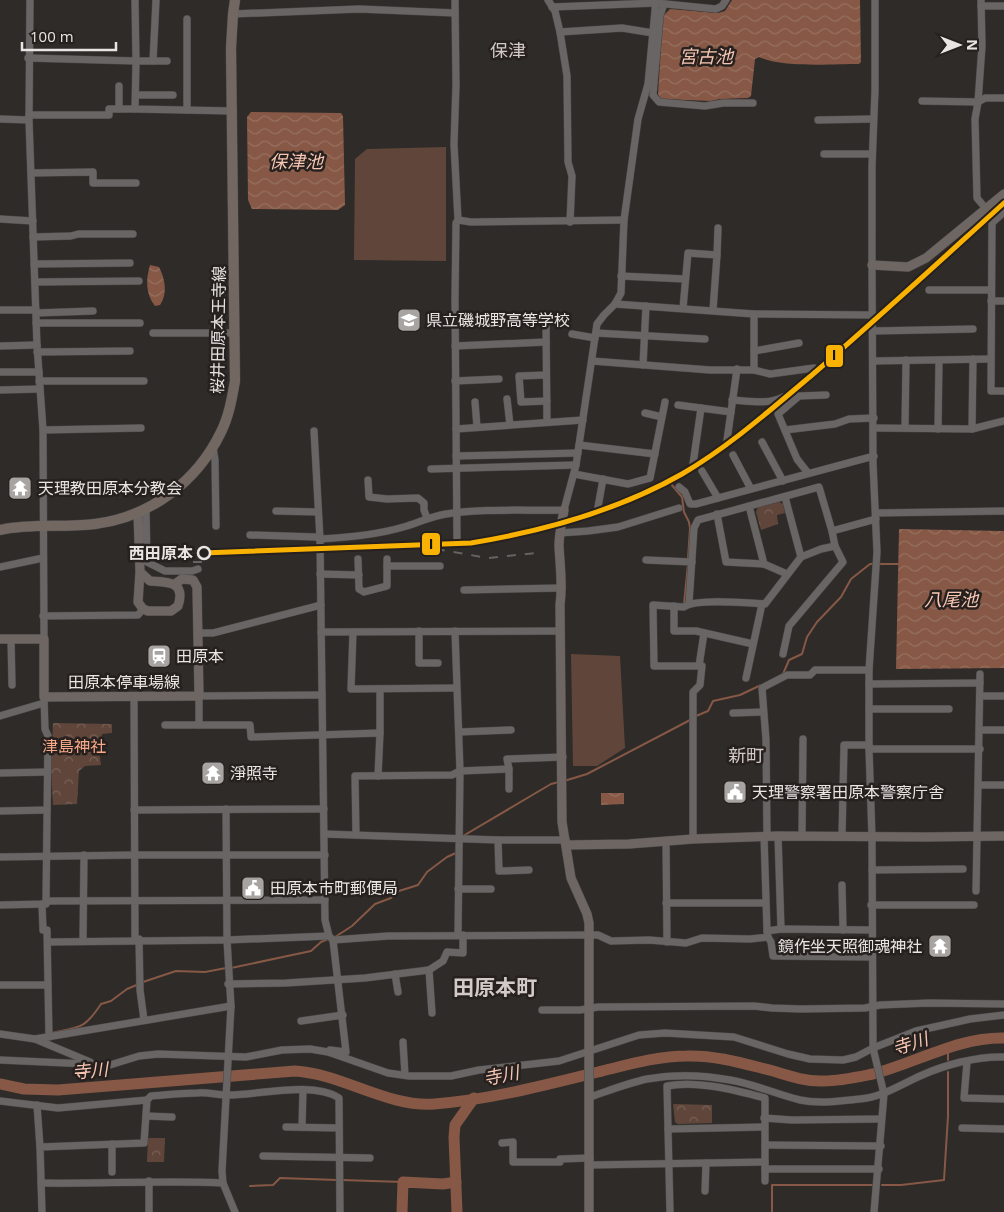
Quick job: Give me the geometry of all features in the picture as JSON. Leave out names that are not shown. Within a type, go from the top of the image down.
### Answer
[{"type":"main road","name":"桜井田原本王寺線","points":[[0,530],[111,522],[142,511],[163,499],[180,486],[201,464],[222,430],[231,403],[235,381],[231,48],[235,0]]},
{"type":"street","points":[[0,638],[44,639],[43,430],[37,348],[29,117],[28,58],[30,0]]},
{"type":"street","points":[[135,0],[136,109]]},
{"type":"street","points":[[153,61],[156,0]]},
{"type":"street","points":[[455,0],[454,144],[458,220],[456,223],[455,346],[457,541]]},
{"type":"street","points":[[548,0],[555,11],[567,76],[568,162],[572,176],[570,222]]},
{"type":"street","points":[[552,8],[656,1],[664,4],[716,9],[722,6],[726,0]]},
{"type":"street","points":[[874,1212],[881,1146],[880,1119],[884,1092],[874,1050],[871,905],[872,837],[869,747],[869,684],[877,552],[872,331],[872,154],[875,90],[875,0]]},
{"type":"street","points":[[589,1212],[590,935],[587,914],[571,878],[562,822],[560,605],[562,588],[560,534],[564,510],[576,465],[597,324],[615,304],[621,293],[624,220],[638,118],[648,84],[656,1]]},
{"type":"street","points":[[987,210],[977,198],[975,119],[982,46],[981,3],[1004,6]]},
{"type":"street","points":[[664,4],[660,16],[652,95],[659,102],[705,106],[723,103],[752,103]]},
{"type":"street","points":[[233,14],[359,10],[455,13]]},
{"type":"street","points":[[187,19],[187,110]]},
{"type":"street","points":[[560,32],[622,28],[653,33]]},
{"type":"street","points":[[28,58],[167,61]]},
{"type":"street","points":[[118,109],[119,86]]},
{"type":"street","points":[[136,95],[173,95]]},
{"type":"street","points":[[922,101],[978,102],[985,98],[1004,98]]},
{"type":"street","points":[[0,119],[109,115],[109,109],[233,111]]},
{"type":"street","points":[[818,120],[873,119]]},
{"type":"street","points":[[824,154],[872,154]]},
{"type":"street","points":[[31,173],[93,172],[93,184],[136,184]]},
{"type":"street","points":[[872,265],[908,267],[926,258],[987,210],[1004,194]]},
{"type":"street","points":[[1004,212],[992,223],[990,359],[991,391],[1004,391]]},
{"type":"street","points":[[0,219],[33,221]]},
{"type":"street","points":[[458,220],[472,222],[624,220]]},
{"type":"street","points":[[713,310],[718,228]]},
{"type":"street","points":[[33,237],[71,236],[78,234],[133,234]]},
{"type":"street","points":[[683,308],[688,253],[717,254]]},
{"type":"street","points":[[34,264],[130,263]]},
{"type":"street","points":[[621,276],[685,279]]},
{"type":"street","points":[[35,282],[139,281]]},
{"type":"street","points":[[929,290],[991,290]]},
{"type":"street","points":[[991,301],[1004,301]]},
{"type":"street","points":[[615,304],[754,314],[873,315]]},
{"type":"street","points":[[643,365],[646,306]]},
{"type":"street","points":[[0,310],[93,311]]},
{"type":"street","points":[[754,314],[754,370]]},
{"type":"street","points":[[36,323],[140,323]]},
{"type":"street","points":[[546,324],[547,422]]},
{"type":"street","points":[[872,331],[974,330]]},
{"type":"street","points":[[153,332],[235,332]]},
{"type":"street","points":[[572,334],[705,339]]},
{"type":"street","points":[[455,346],[546,342]]},
{"type":"street","points":[[754,351],[799,343]]},
{"type":"street","points":[[0,346],[130,351]]},
{"type":"street","points":[[972,359],[972,430]]},
{"type":"street","points":[[873,361],[990,359]]},
{"type":"street","points":[[905,428],[906,360]]},
{"type":"street","points":[[938,429],[939,360]]},
{"type":"street","points":[[592,361],[710,370],[754,370],[770,374],[814,368]]},
{"type":"street","points":[[727,440],[737,369]]},
{"type":"street","points":[[0,372],[39,372]]},
{"type":"street","points":[[546,375],[520,376],[520,402],[547,402]]},
{"type":"street","points":[[455,381],[499,379]]},
{"type":"street","points":[[39,381],[144,381]]},
{"type":"street","points":[[0,390],[40,389]]},
{"type":"street","points":[[808,473],[797,459],[778,414],[799,396],[826,395]]},
{"type":"street","points":[[732,400],[776,400],[783,397]]},
{"type":"street","points":[[507,399],[510,425]]},
{"type":"street","points":[[475,402],[477,427]]},
{"type":"street","points":[[574,474],[628,484],[650,478],[665,402]]},
{"type":"street","points":[[678,405],[731,412]]},
{"type":"street","points":[[693,464],[700,408]]},
{"type":"street","points":[[645,413],[662,417]]},
{"type":"street","points":[[785,430],[835,424],[849,418],[874,418]]},
{"type":"street","points":[[456,429],[582,420]]},
{"type":"street","points":[[874,428],[972,430],[1004,421]]},
{"type":"street","points":[[43,430],[141,428]]},
{"type":"street","points":[[314,431],[320,539],[325,920],[331,938],[338,980],[346,1052],[330,1050],[328,1052]]},
{"type":"street","points":[[762,442],[783,481]]},
{"type":"street","points":[[579,445],[655,454]]},
{"type":"street","points":[[213,446],[216,526]]},
{"type":"street","points":[[456,456],[578,453]]},
{"type":"street","points":[[733,455],[751,489]]},
{"type":"street","points":[[679,487],[690,504],[696,504],[874,456]]},
{"type":"street","points":[[431,469],[576,465]]},
{"type":"street","points":[[702,471],[718,498]]},
{"type":"street","points":[[368,480],[369,497],[387,499],[418,498],[424,503],[427,518]]},
{"type":"street","points":[[598,507],[603,480]]},
{"type":"street","points":[[689,603],[689,562],[694,528],[698,520],[819,487],[835,546],[843,562],[789,626],[783,654]]},
{"type":"street","points":[[784,497],[801,557]]},
{"type":"street","points":[[749,506],[764,564]]},
{"type":"street","points":[[560,534],[618,527],[679,508]]},
{"type":"street","points":[[250,535],[316,537],[320,539],[367,536],[407,526],[427,518],[456,512],[564,510]]},
{"type":"street","points":[[142,511],[147,562],[165,571],[192,571],[198,569]]},
{"type":"street","points":[[140,572],[150,581],[172,582],[175,584],[180,593],[180,600],[175,609],[171,611],[148,611],[143,609],[138,602],[142,511]]},
{"type":"street","points":[[276,511],[318,512]]},
{"type":"street","points":[[832,530],[876,516],[1004,511]]},
{"type":"street","points":[[718,514],[726,562],[764,564],[787,574]]},
{"type":"street","points":[[693,839],[693,692],[700,685],[702,666],[654,666],[653,605],[684,607],[689,603],[720,602],[765,604],[801,557],[820,549],[835,546]]},
{"type":"street","points":[[0,567],[43,558]]},
{"type":"street","points":[[358,559],[359,589],[364,592],[387,586],[387,563],[440,566]]},
{"type":"street","points":[[646,560],[689,562]]},
{"type":"street","points":[[320,574],[359,575]]},
{"type":"street","name":"田原本停車場線","points":[[44,639],[44,700],[134,696],[199,696],[196,582],[182,579],[175,584]]},
{"type":"street","points":[[464,590],[562,588]]},
{"type":"street","points":[[746,678],[762,604]]},
{"type":"street","points":[[198,633],[214,632],[320,605]]},
{"type":"street","points":[[674,606],[674,631],[696,631],[753,644]]},
{"type":"street","points":[[43,616],[138,614],[143,609]]},
{"type":"street","points":[[419,631],[419,663],[438,663]]},
{"type":"street","points":[[228,984],[338,980],[429,970],[443,961],[447,952],[463,953],[458,889],[461,839],[460,771],[454,631]]},
{"type":"street","points":[[321,632],[560,631]]},
{"type":"street","points":[[353,632],[351,688],[456,688]]},
{"type":"street","points":[[699,666],[704,633]]},
{"type":"street","points":[[11,638],[12,685]]},
{"type":"street","points":[[870,670],[815,670],[810,675],[787,675],[762,688],[766,740],[765,903],[767,934],[771,942],[772,956],[872,957]]},
{"type":"street","points":[[976,891],[980,674]]},
{"type":"street","points":[[869,684],[980,683]]},
{"type":"street","points":[[378,776],[380,689]]},
{"type":"street","points":[[199,725],[199,696],[322,695]]},
{"type":"street","points":[[134,696],[134,902],[144,1020]]},
{"type":"street","points":[[980,696],[1004,696]]},
{"type":"street","points":[[0,716],[44,700],[45,729],[48,736],[48,810],[43,930],[48,930],[49,1037]]},
{"type":"street","points":[[869,709],[949,709]]},
{"type":"street","points":[[733,713],[763,712]]},
{"type":"street","points":[[165,725],[250,725],[251,737],[380,733]]},
{"type":"street","points":[[459,732],[511,730]]},
{"type":"street","points":[[980,730],[1004,730]]},
{"type":"street","points":[[802,836],[803,739]]},
{"type":"street","points":[[842,836],[844,745],[980,749]]},
{"type":"street","points":[[509,789],[507,759],[562,757]]},
{"type":"street","points":[[356,835],[355,776],[452,776],[460,771],[509,768]]},
{"type":"street","points":[[0,773],[48,772]]},
{"type":"street","points":[[979,785],[1004,785]]},
{"type":"street","points":[[134,810],[324,809]]},
{"type":"street","points":[[0,811],[48,810]]},
{"type":"street","points":[[226,810],[228,984],[231,1006],[222,1171],[223,1183],[235,1212]]},
{"type":"street","points":[[324,834],[629,844],[766,836],[1004,836]]},
{"type":"street","points":[[778,836],[780,929]]},
{"type":"street","points":[[498,840],[499,871],[529,870]]},
{"type":"street","points":[[666,841],[667,942]]},
{"type":"street","points":[[83,940],[84,855]]},
{"type":"street","points":[[0,857],[325,855]]},
{"type":"street","points":[[872,870],[963,869]]},
{"type":"street","points":[[842,885],[843,930]]},
{"type":"street","points":[[458,889],[491,889]]},
{"type":"street","points":[[0,905],[84,901],[325,900]]},
{"type":"street","points":[[666,903],[765,903]]},
{"type":"street","points":[[871,905],[974,905]]},
{"type":"street","points":[[48,942],[137,939],[227,940],[461,935],[598,935],[611,941],[650,940],[686,943],[702,938],[750,939],[780,929],[872,930]]},
{"type":"street","points":[[429,970],[432,1013]]},
{"type":"street","points":[[395,974],[398,992]]},
{"type":"street","points":[[0,985],[48,985]]},
{"type":"street","points":[[542,1010],[754,1006],[801,1009],[873,1007],[880,1004],[1004,1004]]},
{"type":"street","points":[[0,1034],[35,1038],[49,1037],[231,1006]]},
{"type":"street","points":[[301,1021],[343,1015]]},
{"type":"street","points":[[0,1060],[110,1065],[139,1056],[158,1054],[246,1057],[282,1050],[310,1049],[328,1052],[388,1073],[451,1076],[479,1070],[559,1061],[639,1034],[665,1033],[734,1037],[810,1059],[843,1060],[874,1050],[916,1031],[970,1019],[1004,1015]]},
{"type":"street","points":[[35,1038],[95,1064]]},
{"type":"street","points":[[403,1042],[405,1075]]},
{"type":"street","points":[[590,1096],[646,1079],[668,1076],[701,1076],[732,1080],[768,1089],[799,1100],[815,1102],[861,1099],[884,1092],[949,1066],[984,1058],[1004,1057]]},
{"type":"street","points":[[967,1062],[964,1098],[1004,1099]]},
{"type":"street","points":[[670,1212],[667,1086],[719,1087],[765,1098],[765,1182]]},
{"type":"street","points":[[40,1147],[144,1143],[148,1100],[151,1096],[199,1092],[226,1094],[290,1090],[322,1092],[339,1098],[340,1212]]},
{"type":"street","points":[[302,1127],[303,1090]]},
{"type":"street","points":[[0,1101],[58,1108],[148,1100]]},
{"type":"street","points":[[38,1105],[42,1212]]},
{"type":"street","points":[[146,1116],[172,1118]]},
{"type":"street","points":[[764,1118],[792,1120],[880,1119]]},
{"type":"street","points":[[286,1127],[339,1128]]},
{"type":"street","points":[[668,1129],[764,1127]]},
{"type":"street","points":[[962,1128],[1004,1129]]},
{"type":"street","points":[[502,1142],[513,1142],[512,1162],[560,1162],[560,1159],[590,1162],[706,1163],[879,1169]]},
{"type":"street","points":[[112,1144],[112,1172]]},
{"type":"street","points":[[764,1145],[881,1146]]},
{"type":"street","points":[[263,1156],[370,1158]]},
{"type":"street","points":[[706,1163],[706,1191]]},
{"type":"street","points":[[41,1184],[103,1184],[149,1181],[223,1183]]},
{"type":"street","points":[[149,1181],[149,1212]]},
{"type":"green space","points":[[446,147],[446,261],[354,260],[355,159],[367,149]]},
{"type":"green space","points":[[779,502],[783,504],[785,513],[777,515],[778,524],[761,530],[756,512],[758,507]]},
{"type":"green space","points":[[571,654],[620,656],[625,748],[597,766],[573,766]]},
{"type":"green space","name":"津島神社","points":[[53,723],[112,724],[112,733],[102,734],[101,743],[98,744],[101,765],[85,766],[79,771],[77,804],[53,805],[51,768]]},
{"type":"green space","points":[[673,1104],[712,1105],[712,1123],[678,1124],[675,1122]]},
{"type":"green space","points":[[148,1138],[165,1138],[164,1162],[147,1162]]},
{"type":"water","name":"宮古池","points":[[732,0],[860,0],[861,62],[859,64],[794,64],[781,63],[759,57],[755,59],[751,96],[748,98],[711,101],[661,99],[658,94],[663,16],[670,9],[718,13],[725,11]]},
{"type":"water","name":"保津池","points":[[251,112],[341,113],[343,116],[345,205],[338,210],[252,209],[248,200],[247,117]]},
{"type":"water","points":[[150,265],[159,267],[165,286],[164,296],[160,305],[155,306],[149,296],[147,286]]},
{"type":"water","name":"八尾池","points":[[899,529],[1004,531],[1004,668],[896,669]]},
{"type":"water","points":[[601,793],[624,793],[624,804],[601,805]]},
{"type":"waterway","points":[[671,484],[682,497],[684,512],[689,522],[688,559]]},
{"type":"waterway","points":[[684,604],[688,564]]},
{"type":"waterway","points":[[783,674],[789,660],[802,654],[807,637],[817,622],[841,597],[851,579],[870,564],[873,564]]},
{"type":"waterway","points":[[878,564],[900,564]]},
{"type":"waterway","points":[[696,716],[708,711],[713,701],[740,695],[761,685]]},
{"type":"waterway","points":[[564,781],[587,774],[692,719]]},
{"type":"waterway","points":[[463,836],[551,784],[559,782]]},
{"type":"waterway","points":[[335,937],[352,926],[375,904],[391,898],[399,891],[418,885],[427,872],[447,857],[456,853]]},
{"type":"waterway","points":[[231,968],[311,951],[321,942],[328,939]]},
{"type":"waterway","points":[[143,982],[176,971],[205,972],[226,968]]},
{"type":"waterway","points":[[51,1033],[80,1026],[90,1019],[101,1004],[111,1001],[127,989],[139,984]]},
{"type":"waterway","name":"寺川","points":[[0,1084],[24,1089],[58,1090],[295,1071],[313,1073],[399,1101],[416,1104],[434,1104],[496,1096],[642,1061],[676,1056],[720,1058],[805,1080],[849,1079],[889,1069],[954,1046],[987,1039],[1004,1038]]},
{"type":"waterway","points":[[948,1048],[948,1060]]},
{"type":"waterway","points":[[882,1185],[901,1185],[944,1180],[948,1116],[948,1072]]},
{"type":"waterway","points":[[457,1212],[455,1125],[474,1098]]},
{"type":"waterway","points":[[250,1186],[273,1185],[280,1178],[337,1180]]},
{"type":"waterway","points":[[342,1180],[403,1182]]},
{"type":"waterway","points":[[402,1212],[403,1182],[443,1184],[456,1182]]},
{"type":"waterway","points":[[772,1212],[772,1185],[872,1185]]},
{"type":"railway","points":[[418,546],[488,558],[536,553]]},
{"type":"railway","points":[[148,555],[203,553]]},
{"type":"railway","points":[[193,562],[204,562]]},
{"type":"transit line","name":"I","points":[[203,553],[471,543],[553,526],[632,499],[700,463],[749,427],[836,354],[1004,203]]},
{"type":"place","name":"県立磯城野高等学校","points":[[409,320]]},
{"type":"place","name":"天理教田原本分教会","points":[[20,488]]},
{"type":"place","name":"西田原本","points":[[204,553]]},
{"type":"place","name":"田原本","points":[[159,656]]},
{"type":"place","name":"淨照寺","points":[[213,773]]},
{"type":"place","name":"天理警察署田原本警察庁舎","points":[[735,792]]},
{"type":"place","name":"田原本市町郵便局","points":[[253,888]]},
{"type":"place","name":"鏡作坐天照御魂神社","points":[[940,946]]},
{"type":"district","name":"保津","points":[[508,50]]},
{"type":"district","name":"新町","points":[[746,755]]},
{"type":"district","name":"田原本町","points":[[495,987]]}]
